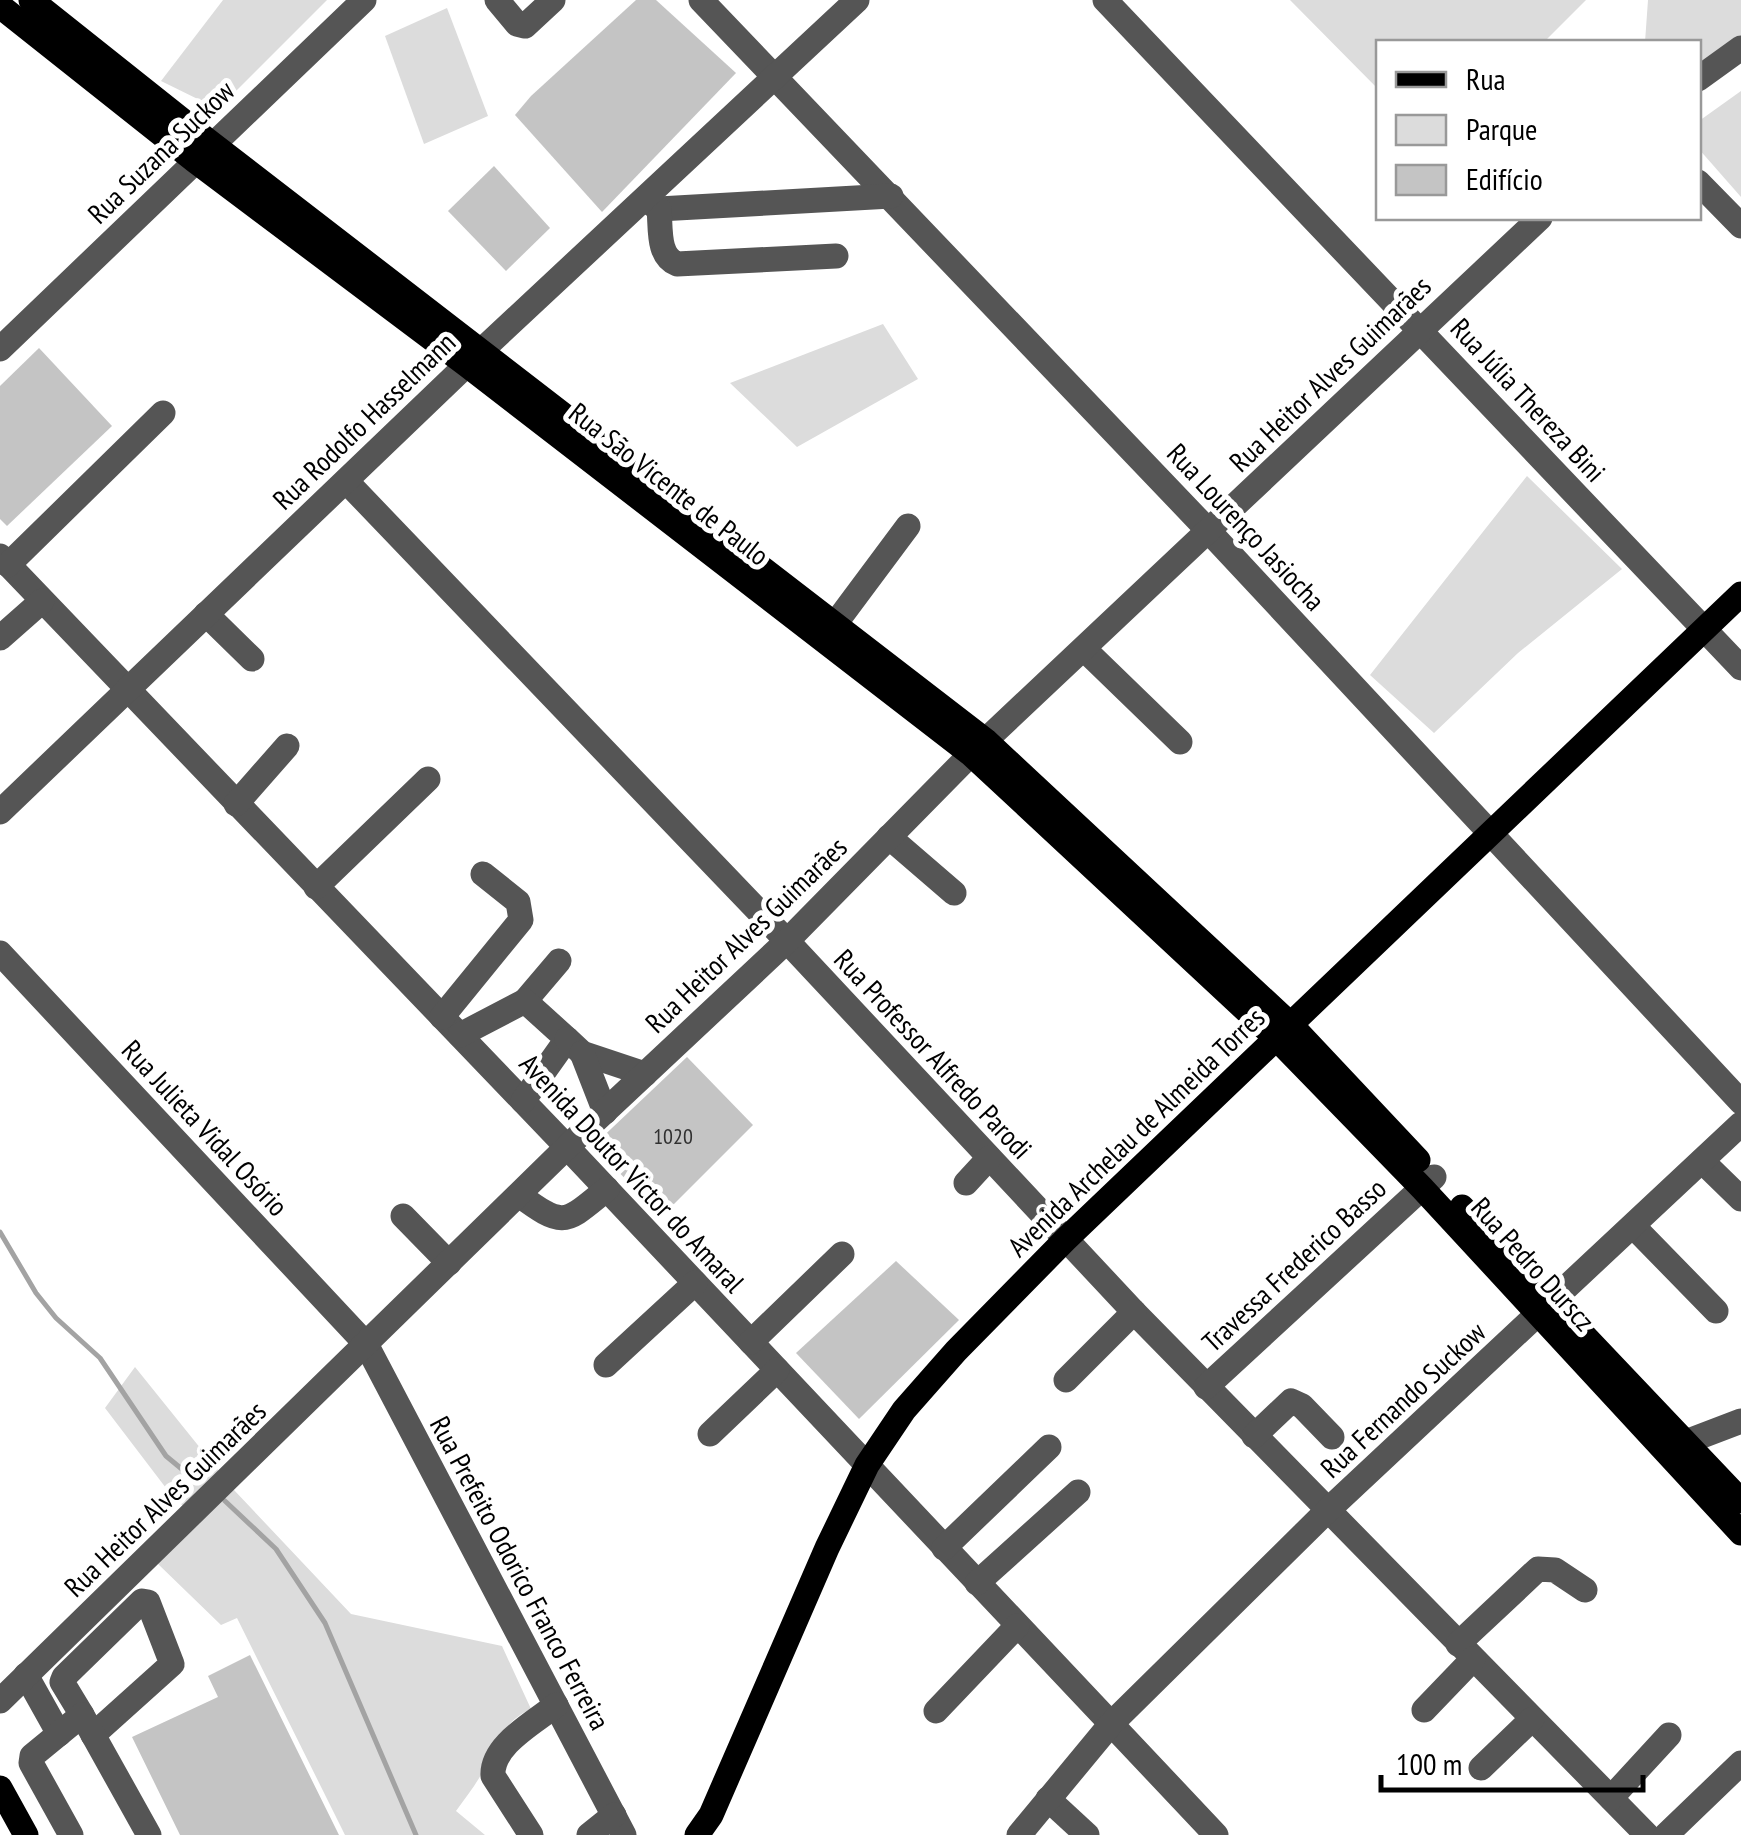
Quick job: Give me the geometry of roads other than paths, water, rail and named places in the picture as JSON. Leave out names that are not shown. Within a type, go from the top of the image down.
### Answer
[{"type":"main road","name":"Rua São Vicente de Paulo","points":[[32,0],[144,105]]},
{"type":"main road","name":"Rua São Vicente de Paulo","points":[[0,6],[144,105],[978,748]]},
{"type":"main road","name":"Rua São Vicente de Paulo","points":[[475,358],[835,624],[978,748],[1284,1032]]},
{"type":"main road","name":"Avenida Archelau de Almeida Torres","points":[[702,1831],[867,1466],[904,1410],[1065,1240],[1741,594]]},
{"type":"main road","name":"Rua Pedro Durscz","points":[[1284,1032],[1545,1309],[1741,1533]]},
{"type":"main road","name":"Rua Pedro Durscz","points":[[1545,1309],[1686,1442],[1741,1501]]},
{"type":"main road","points":[[0,1788],[26,1835]]},
{"type":"street","name":"Rua Suzana Suckow","points":[[0,349],[364,0]]},
{"type":"street","points":[[497,0],[517,24],[525,26],[553,0]]},
{"type":"street","name":"Rua Lourenço Jasiocha","points":[[701,0],[1209,531],[1741,1102]]},
{"type":"street","name":"Rua Rodolfo Hasselmann","points":[[0,812],[475,358],[652,204],[857,0]]},
{"type":"street","name":"Rua Júlia Thereza Bini","points":[[1105,0],[1741,668]]},
{"type":"street","points":[[1701,76],[1741,48]]},
{"type":"street","points":[[1701,185],[1741,226]]},
{"type":"street","points":[[836,256],[677,264],[669,261],[663,250],[652,204],[892,196]]},
{"type":"street","name":"Rua Heitor Alves Guimarães","points":[[0,1701],[519,1194],[787,941],[978,748],[1538,220]]},
{"type":"street","points":[[5,566],[163,413]]},
{"type":"street","name":"Rua Professor Alfredo Parodi","points":[[346,481],[787,941],[1206,1387],[1647,1835]]},
{"type":"street","points":[[835,624],[908,526]]},
{"type":"street","name":"Avenida Doutor Victor do Amaral","points":[[5,566],[568,1147],[1216,1835]]},
{"type":"street","points":[[0,638],[42,601]]},
{"type":"street","points":[[206,614],[252,659]]},
{"type":"street","points":[[1084,649],[1180,742]]},
{"type":"street","points":[[236,804],[288,746]]},
{"type":"street","points":[[316,887],[428,779]]},
{"type":"street","points":[[889,838],[954,893]]},
{"type":"street","points":[[451,1026],[521,920],[518,902],[483,874]]},
{"type":"street","name":"Rua Julieta Vidal Osório","points":[[0,953],[366,1344]]},
{"type":"street","points":[[451,1026],[524,1002],[559,961]]},
{"type":"street","points":[[524,1002],[574,1046],[645,1074]]},
{"type":"street","points":[[523,1100],[574,1046]]},
{"type":"street","points":[[574,1046],[604,1112]]},
{"type":"street","name":"Rua Fernando Suckow","points":[[1019,1835],[1110,1725],[1327,1511],[1741,1124]]},
{"type":"street","points":[[966,1184],[989,1158]]},
{"type":"street","points":[[1702,1162],[1741,1199]]},
{"type":"street","name":"Travessa Frederico Basso","points":[[1206,1387],[1428,1182]]},
{"type":"street","points":[[519,1194],[548,1216],[564,1219],[607,1189]]},
{"type":"street","points":[[403,1216],[449,1263]]},
{"type":"street","points":[[1633,1226],[1716,1311]]},
{"type":"street","points":[[751,1342],[842,1254]]},
{"type":"street","points":[[606,1365],[695,1282]]},
{"type":"street","points":[[1066,1380],[1134,1312]]},
{"type":"street","name":"Rua Prefeito Odorico Franco Ferreira","points":[[366,1344],[622,1828]]},
{"type":"street","points":[[710,1434],[778,1370]]},
{"type":"street","points":[[1254,1436],[1291,1401],[1302,1406],[1332,1437]]},
{"type":"street","points":[[1686,1442],[1741,1421]]},
{"type":"street","points":[[944,1548],[1049,1447]]},
{"type":"street","points":[[978,1583],[1078,1492]]},
{"type":"street","points":[[1424,1710],[1466,1652],[1542,1568],[1555,1570],[1585,1590]]},
{"type":"street","points":[[71,1835],[32,1756],[59,1734],[88,1725],[170,1667],[172,1661],[148,1602],[142,1601],[62,1682],[88,1725],[149,1835]]},
{"type":"street","points":[[936,1711],[1017,1626]]},
{"type":"street","points":[[26,1676],[59,1734]]},
{"type":"street","points":[[530,1835],[493,1776],[492,1768],[500,1751],[556,1705]]},
{"type":"street","points":[[1481,1768],[1532,1718]]},
{"type":"street","points":[[1611,1798],[1669,1735]]},
{"type":"street","points":[[1666,1835],[1741,1763]]},
{"type":"street","points":[[1048,1799],[1087,1835]]},
{"type":"street","points":[[589,1835],[622,1828]]},
{"type":"waterway","points":[[0,1232],[36,1293],[56,1318],[100,1358],[166,1456],[189,1475]]},
{"type":"waterway","points":[[225,1501],[276,1549],[325,1623],[416,1835]]}]
